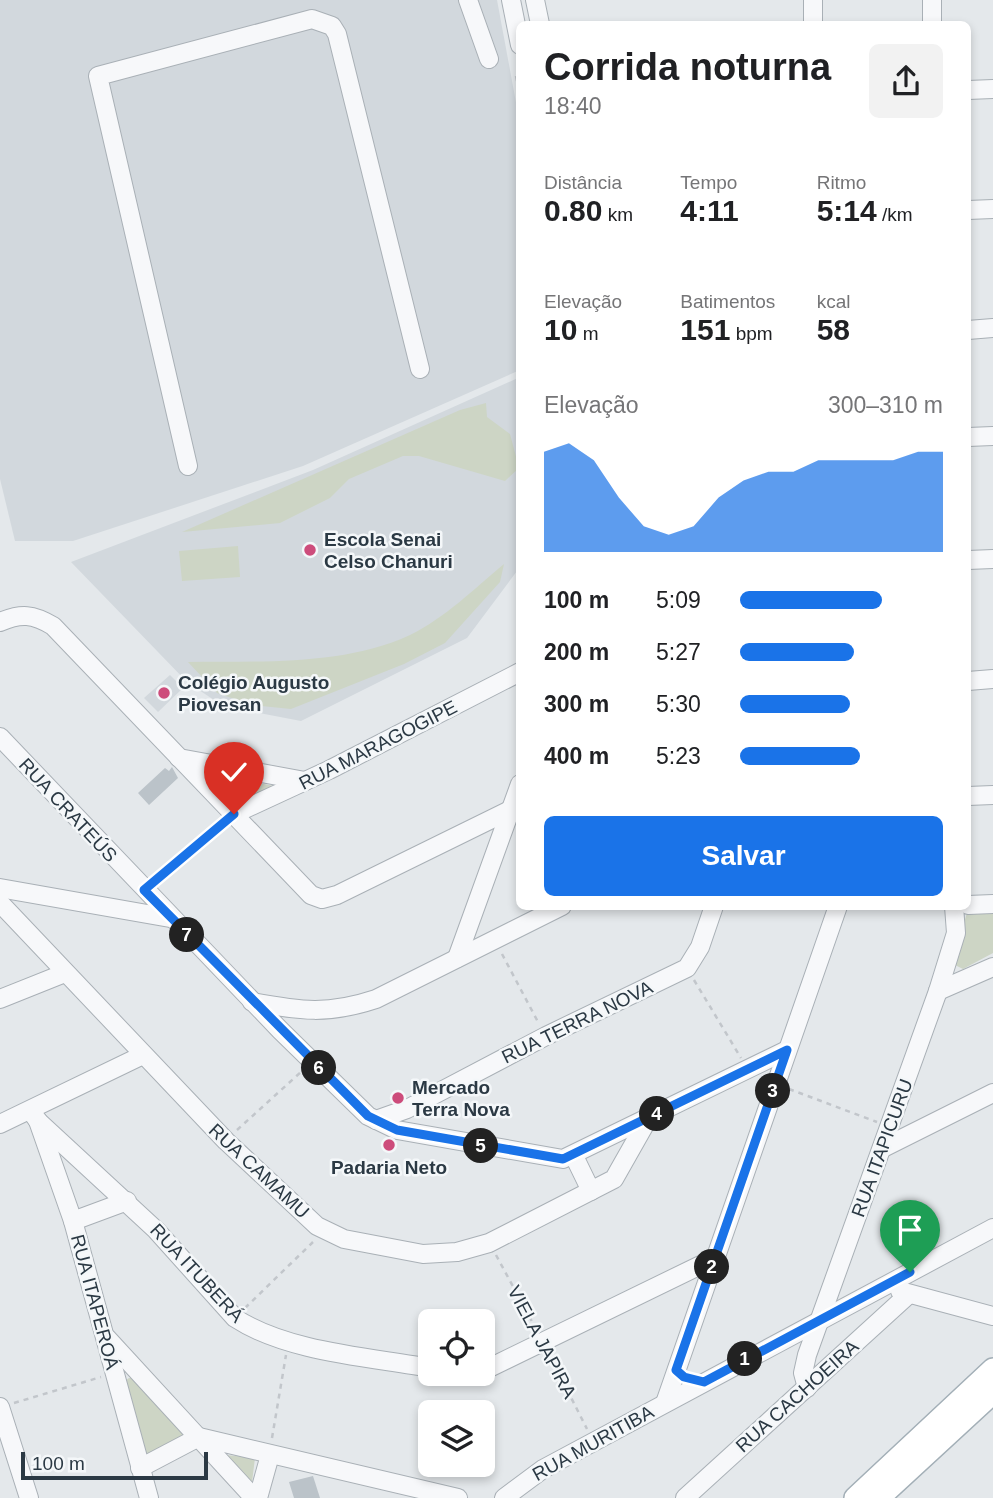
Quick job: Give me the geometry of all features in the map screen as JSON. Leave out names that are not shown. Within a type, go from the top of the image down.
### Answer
[{"type":"main road","points":[[855,1498],[993,1369]]},
{"type":"main road","points":[[879,1498],[993,1393]]},
{"type":"street","points":[[468,0],[489,59]]},
{"type":"street","points":[[511,0],[516,25]]},
{"type":"street","points":[[535,0],[539,21]]},
{"type":"street","points":[[813,0],[813,21]]},
{"type":"street","points":[[932,0],[932,21]]},
{"type":"street","points":[[188,466],[98,76],[312,19],[332,26],[337,34],[360,115],[420,369]]},
{"type":"street","points":[[971,90],[993,89]]},
{"type":"street","points":[[971,211],[993,209]]},
{"type":"street","points":[[971,330],[993,328]]},
{"type":"street","points":[[971,437],[993,436]]},
{"type":"street","points":[[971,561],[993,559]]},
{"type":"street","points":[[6,619],[26,614],[38,617],[53,626],[311,895],[322,899],[337,895],[512,809]]},
{"type":"street","name":"RUA MARAGOGIPE","points":[[234,814],[306,781],[516,674]]},
{"type":"street","points":[[971,681],[993,679]]},
{"type":"street","name":"RUA CRATEÚS","points":[[3,745],[252,1002],[368,1116],[397,1130],[551,1159],[574,1156],[787,1050]]},
{"type":"street","points":[[179,758],[306,781]]},
{"type":"street","points":[[971,796],[993,795]]},
{"type":"street","points":[[457,958],[516,796]]},
{"type":"street","points":[[135,912],[140,886]]},
{"type":"street","points":[[0,888],[170,918]]},
{"type":"street","name":"RUA CAMAMU","points":[[0,903],[226,1141],[325,1230],[344,1239],[424,1254],[457,1252],[489,1243],[614,1179],[648,1119]]},
{"type":"street","points":[[971,905],[993,904]]},
{"type":"street","points":[[252,1002],[302,1012],[347,1009],[376,999],[555,910]]},
{"type":"street","points":[[687,968],[700,947],[713,910]]},
{"type":"street","name":"RUA MURITIBA","points":[[504,1498],[543,1469],[665,1403],[837,910]]},
{"type":"street","name":"RUA ITAPICURU","points":[[807,1388],[803,1373],[819,1319],[938,991],[956,933],[954,910]]},
{"type":"street","points":[[938,991],[993,967]]},
{"type":"street","name":"RUA TERRA NOVA","points":[[376,1121],[407,1109],[546,1036],[687,968]]},
{"type":"street","points":[[0,999],[65,973]]},
{"type":"street","points":[[280,1030],[302,1012]]},
{"type":"street","points":[[0,1124],[34,1116],[143,1055]]},
{"type":"street","points":[[883,1148],[993,1093]]},
{"type":"street","points":[[397,1130],[407,1109]]},
{"type":"street","name":"RUA ITUBERÁ","points":[[34,1116],[127,1201],[235,1318],[251,1329],[288,1342],[418,1366]]},
{"type":"street","name":"RUA ITAPEROÁ","points":[[34,1116],[73,1221],[149,1498]]},
{"type":"street","points":[[574,1156],[591,1191]]},
{"type":"street","points":[[73,1221],[127,1201]]},
{"type":"street","points":[[665,1403],[993,1228]]},
{"type":"street","points":[[495,1365],[715,1258]]},
{"type":"street","points":[[910,1272],[914,1295]]},
{"type":"street","points":[[674,1278],[704,1290]]},
{"type":"street","points":[[883,1286],[993,1316]]},
{"type":"street","name":"RUA CACHOEIRA","points":[[685,1498],[914,1295]]},
{"type":"street","points":[[107,1338],[256,1498],[270,1455]]},
{"type":"street","points":[[676,1370],[684,1377],[704,1382]]},
{"type":"street","points":[[0,1407],[29,1498]]},
{"type":"street","points":[[140,1468],[199,1437],[458,1498]]},
{"type":"path","points":[[140,886],[234,814]]},
{"type":"path","points":[[495,942],[546,1036]]},
{"type":"path","points":[[687,968],[747,1068]]},
{"type":"path","points":[[226,1141],[312,1061]]},
{"type":"path","points":[[776,1084],[878,1122]]},
{"type":"path","points":[[235,1318],[325,1230]]},
{"type":"path","name":"VIELA JAPIRA","points":[[489,1243],[594,1441]]},
{"type":"path","points":[[270,1455],[284,1364]]},
{"type":"path","points":[[0,1407],[114,1373]]},
{"type":"shaded area","points":[[0,0],[497,0],[516,102],[516,372],[303,466],[73,541],[15,541],[0,479]]},
{"type":"shaded area","name":"Escola Senai Celso Chanuri","points":[[516,379],[516,572],[467,638],[301,721],[223,706],[187,682],[71,562],[313,470]]},
{"type":"shaded area","name":"Colégio Augusto Piovesan","points":[[170,675],[183,688],[158,712],[144,698]]},
{"type":"green space","points":[[486,403],[487,417],[510,434],[516,457],[516,471],[505,481],[419,456],[403,456],[349,479],[330,498],[280,523],[182,532],[460,410]]},
{"type":"green space","points":[[238,546],[240,577],[182,581],[179,551]]},
{"type":"green space","points":[[504,564],[500,582],[445,643],[404,664],[291,709],[252,705],[217,693],[188,662],[301,660],[384,645],[410,635],[435,620]]},
{"type":"green space","points":[[200,771],[274,786],[238,805]]},
{"type":"green space","points":[[993,911],[993,953],[963,969],[955,965],[953,957],[967,913]]},
{"type":"green space","points":[[134,1378],[186,1433],[147,1456],[142,1453],[122,1383]]},
{"type":"green space","points":[[226,1455],[255,1458],[252,1482]]},
{"type":"building","points":[[172,767],[178,778],[149,805],[138,793],[165,768],[169,771]]},
{"type":"building","points":[[313,1476],[320,1498],[294,1498],[289,1482]]},
{"type":"place","name":"Escola Senai Celso Chanuri","points":[[310,550]]},
{"type":"place","name":"Colégio Augusto Piovesan","points":[[164,693]]},
{"type":"place","name":"Mercado Terra Nova","points":[[398,1098]]},
{"type":"place","name":"Padaria Neto","points":[[389,1145]]},
{"type":"route","points":[[234,814],[144,890],[368,1116],[397,1130],[563,1159],[574,1156],[787,1050],[676,1370],[684,1377],[704,1382],[910,1272]]}]
